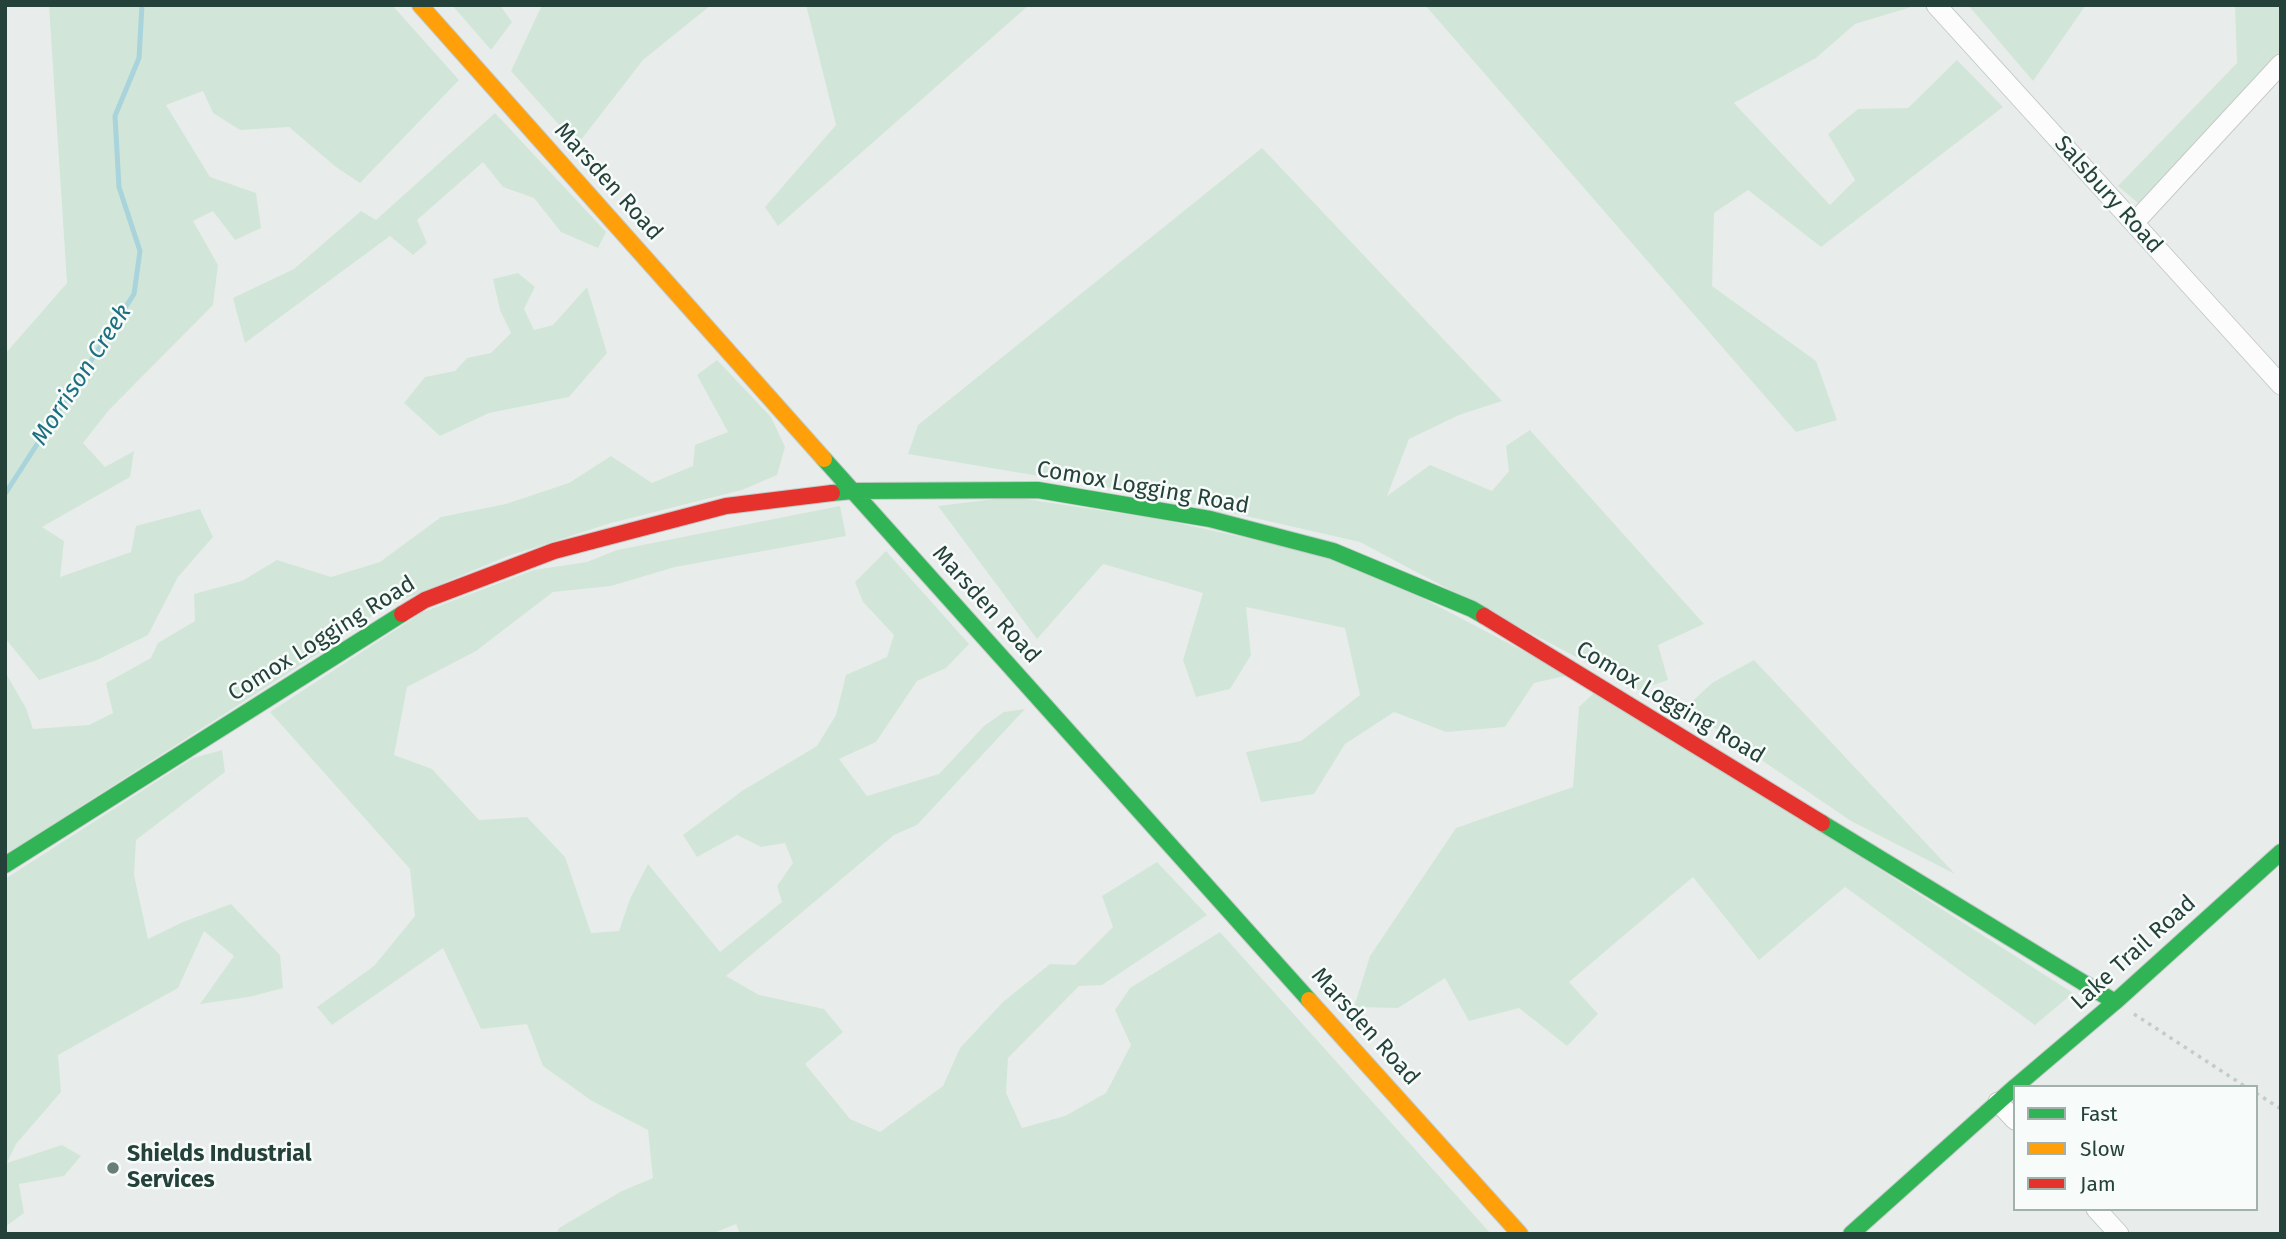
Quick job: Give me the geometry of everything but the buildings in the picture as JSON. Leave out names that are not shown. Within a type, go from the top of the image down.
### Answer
[{"type":"street","name":"Marsden Road","points":[[420,5],[852,491],[1520,1234]]},
{"type":"street","name":"Salsbury Road","points":[[1936,5],[2281,385]]},
{"type":"street","points":[[2134,223],[2281,64]]},
{"type":"street","name":"Comox Logging Road","points":[[5,865],[425,600],[554,551],[726,506],[852,491],[1038,490],[1210,519],[1333,551],[1472,609],[2115,1002]]},
{"type":"street","name":"Lake Trail Road","points":[[2017,1085],[2115,1002],[2281,852]]},
{"type":"street","name":"Lake Trail Road","points":[[1851,1234],[2013,1089]]},
{"type":"street","points":[[1998,1102],[2013,1118]]},
{"type":"street","points":[[2098,1211],[2119,1234]]},
{"type":"path","points":[[2115,1002],[2243,1085]]},
{"type":"path","points":[[2258,1094],[2281,1109]]},
{"type":"green space","points":[[49,5],[392,5],[459,80],[360,183],[336,167],[289,127],[240,130],[213,113],[203,91],[166,105],[210,177],[256,193],[261,228],[235,240],[213,211],[193,221],[218,265],[213,305],[109,410],[83,443],[105,467],[134,451],[130,477],[42,527],[64,541],[60,577],[131,552],[136,526],[200,509],[213,537],[178,577],[148,635],[97,660],[39,680],[5,638],[5,354],[67,283]]},
{"type":"green space","points":[[452,5],[500,5],[512,22],[491,50]]},
{"type":"green space","points":[[542,5],[711,5],[643,60],[577,145],[511,71]]},
{"type":"green space","points":[[806,5],[1029,5],[778,226],[765,207],[836,125]]},
{"type":"green space","points":[[1425,5],[1910,5],[1911,7],[1855,24],[1816,58],[1734,103],[1830,205],[1855,180],[1828,134],[1858,109],[1908,108],[1957,60],[2003,107],[1821,247],[1748,190],[1714,213],[1712,286],[1816,361],[1837,420],[1796,432]]},
{"type":"green space","points":[[1968,5],[2086,5],[2033,81]]},
{"type":"green space","points":[[2235,5],[2281,5],[2281,57],[2253,89],[2138,203],[2118,186],[2237,63]]},
{"type":"green space","points":[[495,113],[606,232],[598,248],[561,232],[534,198],[503,187],[483,162],[417,220],[427,243],[413,255],[390,236],[245,343],[233,298],[294,269],[361,211],[376,220]]},
{"type":"green space","points":[[1262,148],[1502,401],[1459,415],[1409,439],[1387,496],[1430,465],[1492,491],[1509,471],[1506,446],[1530,430],[1704,624],[1658,645],[1668,680],[1638,690],[1360,542],[1158,496],[908,454],[918,425]]},
{"type":"green space","points":[[518,273],[535,287],[524,309],[534,330],[553,325],[587,287],[607,353],[569,397],[489,413],[440,436],[404,403],[425,377],[455,371],[467,358],[491,353],[511,333],[500,310],[493,279]]},
{"type":"green space","points":[[717,360],[771,417],[785,447],[777,475],[742,490],[611,523],[508,556],[383,608],[330,646],[5,855],[5,672],[26,708],[33,729],[89,725],[113,713],[106,683],[151,658],[158,643],[195,621],[194,594],[242,581],[277,560],[331,577],[380,562],[441,517],[506,504],[569,483],[611,456],[652,483],[693,466],[695,445],[728,432],[697,375]]},
{"type":"green space","points":[[1012,497],[1165,520],[1354,562],[1569,675],[1534,683],[1505,727],[1446,732],[1394,712],[1345,744],[1314,794],[1261,802],[1246,752],[1301,741],[1360,695],[1345,628],[1246,607],[1251,655],[1230,689],[1196,697],[1183,660],[1203,593],[1103,564],[1037,639],[938,506]]},
{"type":"green space","points":[[840,506],[846,536],[675,567],[611,586],[553,592],[476,651],[407,687],[394,755],[432,769],[479,820],[527,817],[565,857],[591,933],[619,931],[630,899],[648,864],[720,952],[782,902],[777,886],[793,863],[785,843],[761,847],[737,835],[697,857],[683,835],[742,791],[817,746],[836,715],[846,675],[887,657],[894,635],[863,602],[855,582],[886,551],[969,644],[946,668],[917,681],[876,742],[839,759],[867,796],[939,774],[984,726],[1004,712],[1025,709],[917,825],[894,835],[726,976],[759,995],[824,1009],[843,1032],[805,1064],[850,1119],[880,1132],[943,1086],[960,1048],[1003,1002],[1050,964],[1075,965],[1113,927],[1102,896],[1157,862],[1207,915],[1102,985],[1079,986],[1008,1058],[1006,1093],[1022,1128],[1065,1116],[1106,1093],[1131,1045],[1115,1010],[1130,988],[1220,932],[1491,1234],[740,1234],[736,1224],[711,1234],[556,1234],[559,1228],[622,1191],[653,1178],[648,1130],[592,1101],[543,1066],[527,1024],[481,1029],[443,948],[332,1025],[317,1007],[374,966],[415,916],[410,869],[270,712],[423,612],[534,570],[587,562],[617,550]]},
{"type":"green space","points":[[1754,660],[1955,874],[1851,821],[1685,708],[1712,683]]},
{"type":"green space","points":[[1598,689],[2073,993],[2035,1025],[1845,887],[1759,960],[1693,877],[1569,982],[1598,1014],[1567,1046],[1519,1008],[1469,1021],[1445,978],[1398,1008],[1354,1007],[1370,956],[1456,828],[1573,787],[1579,707]]},
{"type":"green space","points":[[222,750],[225,772],[136,840],[134,875],[148,939],[231,904],[280,955],[283,988],[249,997],[200,1004],[234,956],[204,931],[178,988],[58,1055],[61,1092],[16,1144],[7,1163],[62,1145],[81,1156],[64,1176],[19,1184],[24,1213],[5,1227],[5,879],[193,758]]},
{"type":"waterway","name":"Morrison Creek","points":[[5,494],[134,294],[140,251],[119,187],[115,116],[139,58],[142,5]]},
{"type":"traffic: fast","points":[[824,459],[1309,1000]]},
{"type":"traffic: fast","points":[[832,493],[1038,490],[1210,519],[1333,551],[1484,616]]},
{"type":"traffic: fast","points":[[5,865],[402,614]]},
{"type":"traffic: fast","points":[[1822,823],[2115,1002]]},
{"type":"traffic: fast","points":[[2017,1085],[2115,1002],[2281,852]]},
{"type":"traffic: fast","points":[[1851,1234],[2013,1089]]},
{"type":"traffic: slow","points":[[420,5],[824,459]]},
{"type":"traffic: slow","points":[[1309,1000],[1520,1234]]},
{"type":"traffic: jam","points":[[402,614],[425,600],[554,551],[726,506],[832,493]]},
{"type":"traffic: jam","points":[[1484,616],[1822,823]]},
{"type":"place","name":"Shields Industrial Services","points":[[113,1168]]}]
